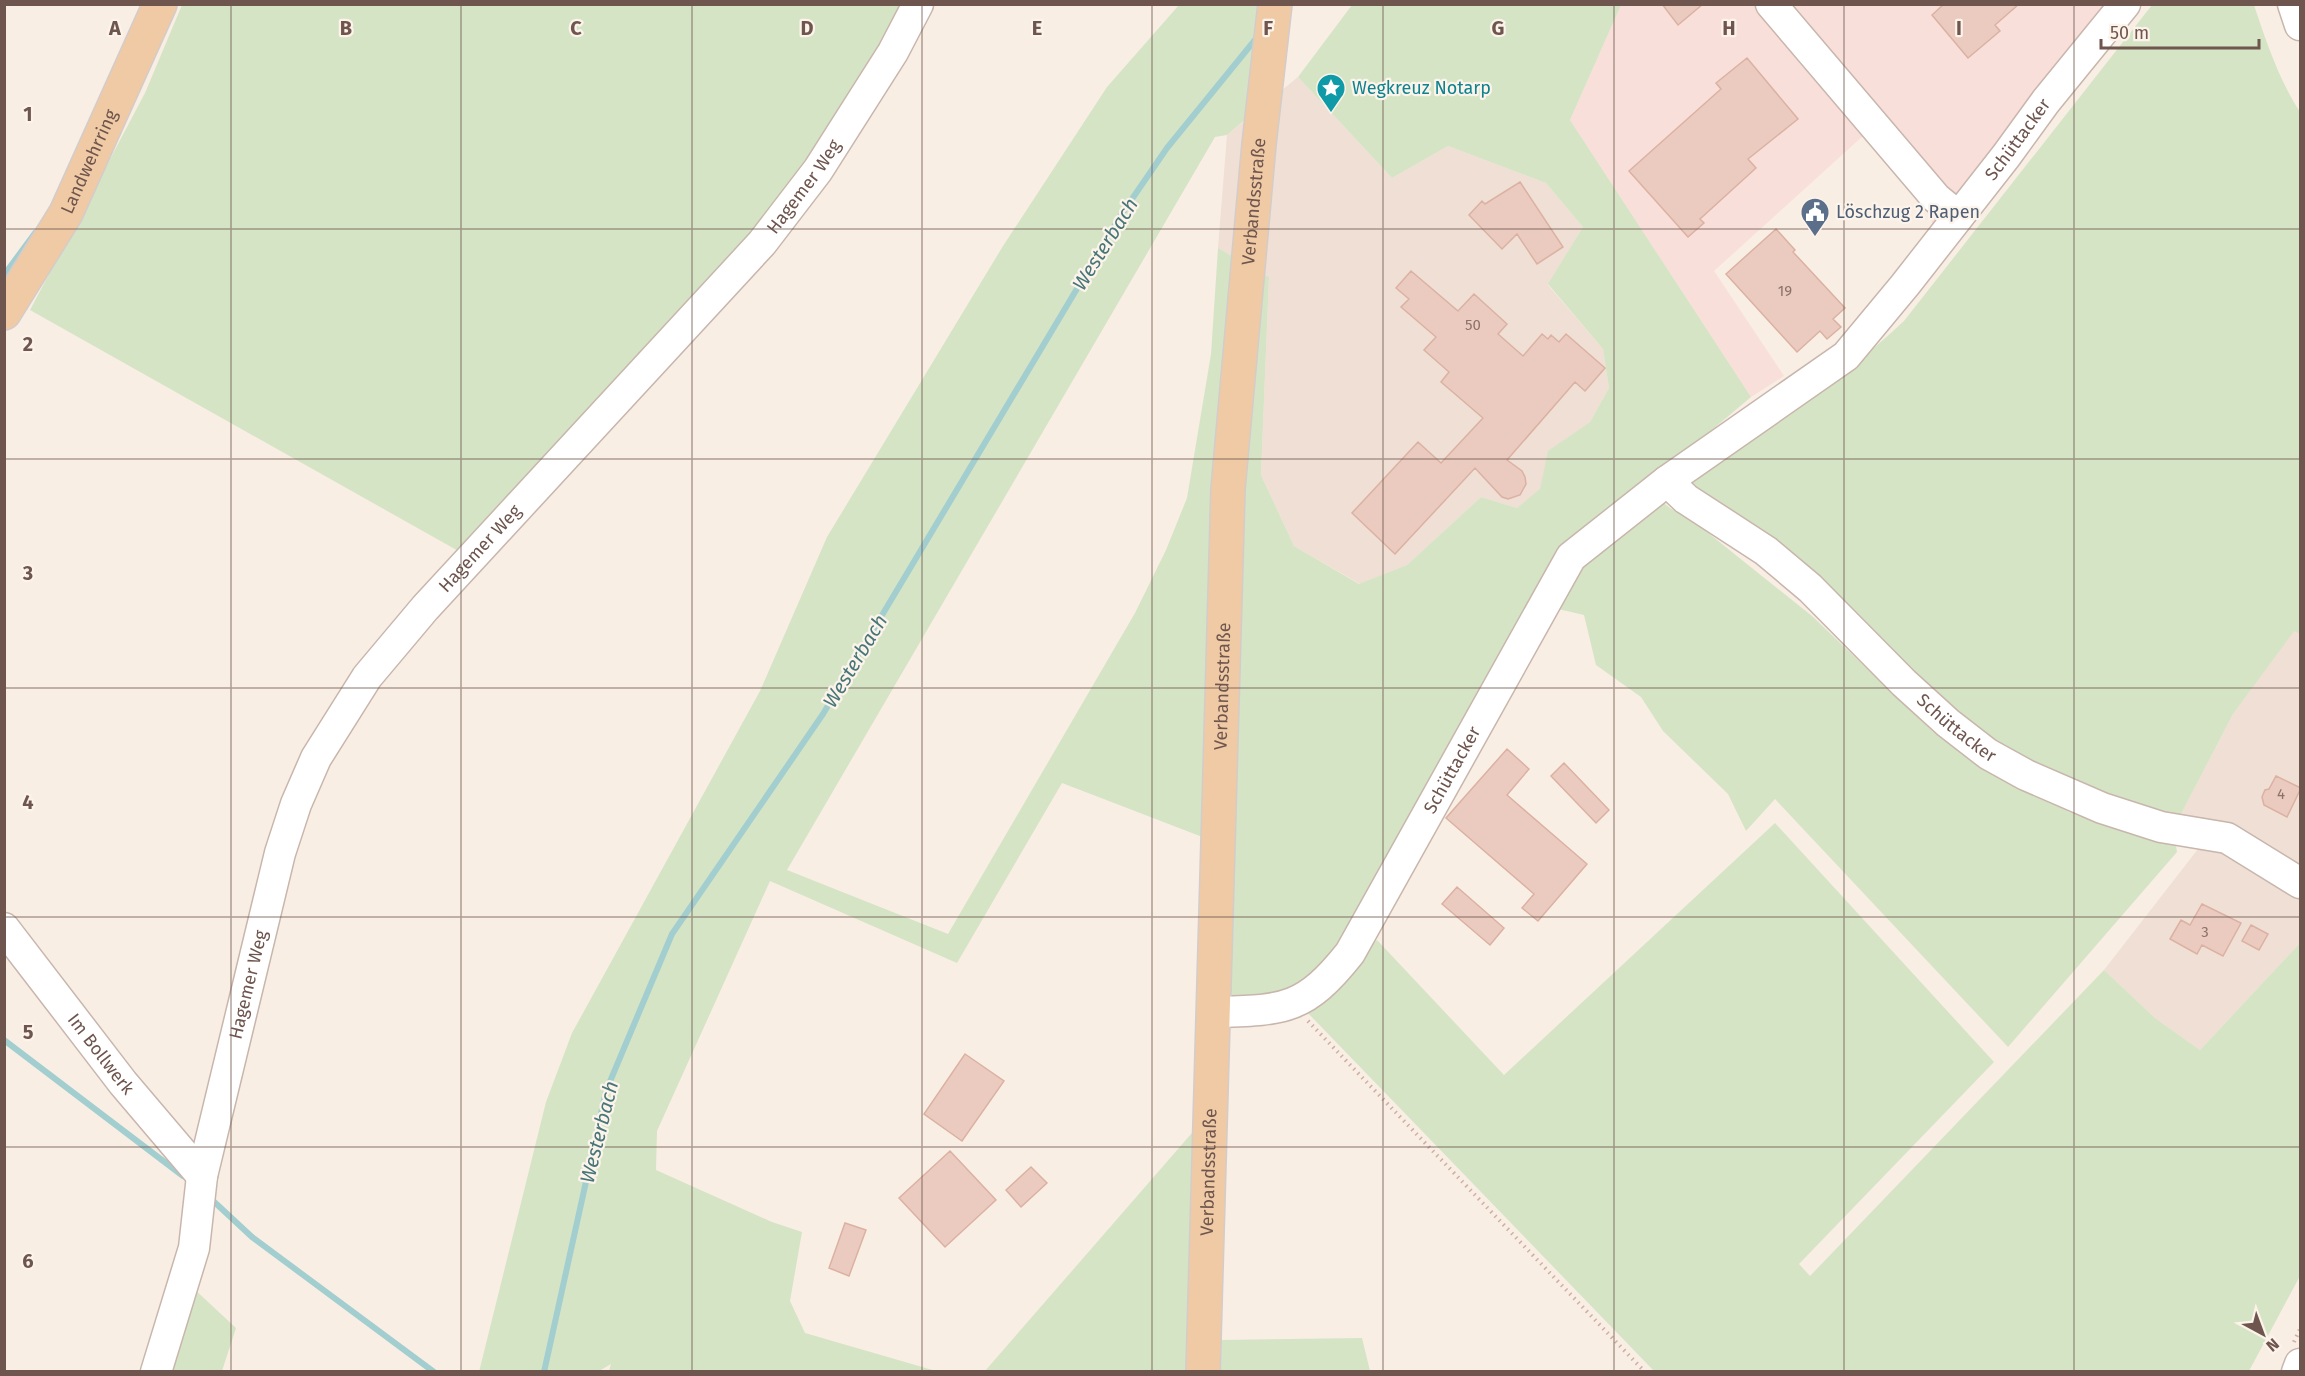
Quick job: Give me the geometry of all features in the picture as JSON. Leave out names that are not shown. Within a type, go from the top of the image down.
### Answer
[{"type":"main road","name":"Landwehrring","points":[[4,313],[66,213],[160,4]]},
{"type":"main road","name":"Verbandsstraße","points":[[1203,1371],[1228,489],[1260,134],[1274,15]]},
{"type":"street","name":"Hagemer Weg","points":[[156,1371],[194,1248],[201,1184],[280,853],[300,795],[316,758],[367,677],[425,608],[762,243],[818,170],[892,52],[918,4]]},
{"type":"street","points":[[1771,4],[1936,198],[1958,216]]},
{"type":"street","name":"Schüttacker","points":[[1214,1012],[1261,1011],[1290,1004],[1302,1000],[1321,986],[1350,953],[1571,557],[1667,481],[1846,356],[1905,285],[2046,101],[2125,4]]},
{"type":"street","points":[[2293,4],[2301,25]]},
{"type":"street","name":"Schüttacker","points":[[1667,481],[1686,499],[1766,551],[1810,588],[1934,710],[1988,754],[2026,775],[2102,807],[2160,827],[2227,838],[2301,883]]},
{"type":"street","name":"Im Bollwerk","points":[[4,928],[201,1184]]},
{"type":"street","points":[[2296,1371],[2301,1364]]},
{"type":"path","points":[[1290,1004],[1315,1027],[1645,1371]]},
{"type":"shaded area","points":[[1621,5],[2112,5],[1931,234],[1932,223],[1928,207],[1864,135],[1714,271],[1784,376],[1751,397],[1570,120]]},
{"type":"shaded area","points":[[1298,77],[1392,178],[1448,146],[1546,183],[1583,227],[1548,285],[1603,349],[1609,388],[1590,422],[1549,451],[1540,490],[1517,508],[1481,497],[1407,565],[1360,584],[1294,546],[1261,475],[1269,277],[1218,248],[1227,135]]},
{"type":"shaded area","points":[[2294,630],[2300,634],[2300,943],[2200,1050],[2155,1018],[2104,970],[2198,849],[2206,829],[2178,820],[2233,714]]},
{"type":"green space","points":[[182,5],[910,5],[811,167],[469,557],[30,310],[145,93]]},
{"type":"green space","points":[[1179,5],[1260,5],[1247,118],[1227,135],[1215,137],[787,870],[948,934],[1135,613],[1166,550],[1187,498],[1211,354],[1218,248],[1269,277],[1261,475],[1294,546],[1359,584],[1407,565],[1481,497],[1517,508],[1540,489],[1548,451],[1590,422],[1609,388],[1603,349],[1548,284],[1583,227],[1546,183],[1448,146],[1392,178],[1298,77],[1352,5],[1621,5],[1570,120],[1751,397],[1694,445],[1638,483],[1670,508],[1697,524],[1812,616],[1933,732],[1980,765],[2069,812],[2176,846],[2177,852],[2008,1047],[1775,799],[1746,831],[1728,794],[1663,731],[1641,697],[1596,665],[1584,615],[1554,608],[1350,953],[1301,992],[1229,1006],[1242,550],[1205,838],[1062,783],[957,963],[770,881],[657,1131],[656,1170],[772,1222],[802,1232],[790,1301],[805,1333],[936,1371],[609,1371],[611,1364],[599,1371],[479,1372],[546,1102],[572,1033],[760,691],[827,537],[1003,246],[1107,87]]},
{"type":"green space","points":[[2152,5],[2254,5],[2279,74],[2300,112],[2300,634],[2294,631],[2233,714],[2178,820],[2117,801],[2022,761],[1965,722],[1697,492],[1693,483],[1695,474],[1777,420],[1855,364],[1904,321]]},
{"type":"green space","points":[[1775,823],[1994,1062],[1799,1264],[1810,1276],[2104,970],[2155,1018],[2200,1050],[2300,943],[2300,1276],[2249,1371],[1654,1371],[1304,1009],[1377,940],[1504,1075]]},
{"type":"green space","points":[[1198,1126],[1190,1371],[985,1371]]},
{"type":"green space","points":[[192,1287],[236,1328],[222,1371],[164,1372]]},
{"type":"green space","points":[[1362,1338],[1370,1371],[1219,1372],[1220,1340]]},
{"type":"building","points":[[1662,4],[1703,4],[1678,25]]},
{"type":"building","points":[[1944,4],[2019,4],[1995,25],[2000,31],[1968,58],[1932,15]]},
{"type":"building","points":[[1747,58],[1798,119],[1748,159],[1756,168],[1700,219],[1704,223],[1688,237],[1629,171],[1721,89],[1716,83]]},
{"type":"building","points":[[1520,182],[1563,247],[1537,264],[1517,234],[1502,249],[1469,215],[1482,201],[1485,204]]},
{"type":"building","name":"Löschzug 2 Rapen","points":[[1776,229],[1795,250],[1793,252],[1845,308],[1833,319],[1841,327],[1827,339],[1820,331],[1797,352],[1726,274]]},
{"type":"building","points":[[1411,271],[1458,311],[1474,294],[1507,324],[1498,334],[1523,356],[1542,334],[1548,339],[1551,335],[1559,342],[1566,334],[1605,368],[1585,391],[1575,382],[1507,460],[1522,471],[1525,477],[1526,484],[1520,495],[1508,499],[1502,497],[1475,468],[1395,554],[1352,513],[1418,442],[1441,463],[1483,418],[1441,382],[1449,372],[1424,350],[1436,337],[1401,307],[1409,299],[1396,288]]},
{"type":"building","points":[[1507,749],[1529,769],[1507,795],[1587,864],[1538,921],[1522,908],[1534,894],[1446,818]]},
{"type":"building","points":[[1564,763],[1609,810],[1596,823],[1551,776]]},
{"type":"building","points":[[2276,776],[2301,788],[2287,817],[2264,805],[2262,797]]},
{"type":"building","points":[[1457,887],[1504,928],[1490,945],[1442,904]]},
{"type":"building","points":[[2202,904],[2241,923],[2223,956],[2202,945],[2197,954],[2170,939],[2181,920],[2190,925]]},
{"type":"building","points":[[2251,925],[2268,934],[2259,950],[2242,941]]},
{"type":"building","points":[[965,1054],[1004,1081],[962,1141],[924,1114]]},
{"type":"building","points":[[950,1151],[996,1200],[945,1247],[899,1198]]},
{"type":"building","points":[[1031,1167],[1047,1183],[1021,1207],[1006,1190]]},
{"type":"building","points":[[845,1223],[866,1230],[849,1276],[829,1268]]},
{"type":"waterway","name":"Westerbach","points":[[544,1372],[606,1091],[672,934],[823,714],[1121,215],[1167,148],[1259,35]]},
{"type":"waterway","points":[[4,275],[35,233]]},
{"type":"waterway","points":[[4,1040],[183,1176]]},
{"type":"waterway","points":[[210,1198],[252,1237],[434,1372]]},
{"type":"place","name":"Wegkreuz Notarp","points":[[1331,114]]},
{"type":"place","name":"Löschzug 2 Rapen","points":[[1815,238]]}]
